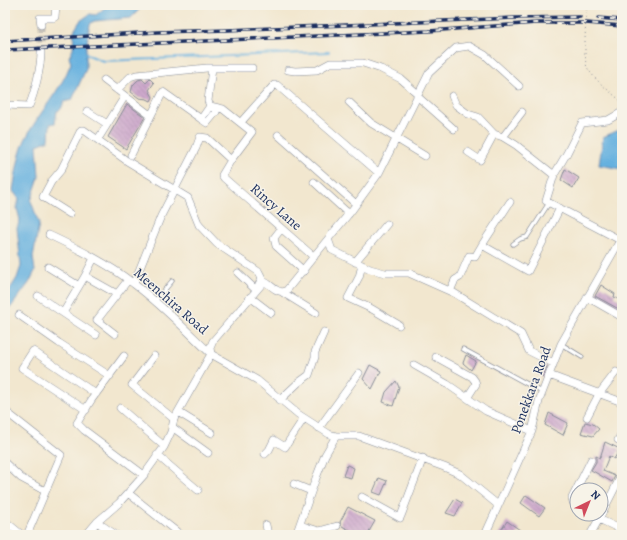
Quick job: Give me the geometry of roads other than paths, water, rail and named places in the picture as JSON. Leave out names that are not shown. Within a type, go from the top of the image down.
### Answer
[{"type":"street","points":[[41,25],[40,18],[55,17],[56,5]]},
{"type":"street","points":[[282,292],[286,291],[304,271],[379,173],[430,73],[456,48],[469,46],[485,55],[519,86]]},
{"type":"street","points":[[5,105],[28,106],[41,60],[41,52]]},
{"type":"street","points":[[288,70],[316,70],[330,63],[363,63],[381,68],[401,79],[454,129]]},
{"type":"street","points":[[117,90],[130,77],[136,75],[212,68],[252,68]]},
{"type":"street","points":[[115,334],[97,320],[117,294],[131,281],[200,137],[207,138],[231,160],[252,132],[223,109],[213,107],[208,101],[212,68]]},
{"type":"street","points":[[104,80],[150,115]]},
{"type":"street","points":[[241,122],[274,85],[277,85],[379,173]]},
{"type":"street","points":[[130,155],[163,92],[201,119],[213,107]]},
{"type":"street","points":[[100,136],[125,96]]},
{"type":"street","points":[[452,96],[456,105],[468,114],[478,117],[494,134],[516,144],[554,175]]},
{"type":"street","points":[[349,102],[371,123],[425,156]]},
{"type":"street","points":[[88,111],[107,124]]},
{"type":"street","points":[[503,137],[522,112]]},
{"type":"street","points":[[621,239],[548,202],[554,175],[582,123],[608,120],[622,112]]},
{"type":"street","points":[[70,214],[43,197],[51,182],[61,170],[81,130],[84,130],[127,161],[188,198],[199,225],[217,244],[258,272],[262,278],[256,290]]},
{"type":"street","points":[[468,152],[480,160],[494,134]]},
{"type":"street","points":[[278,135],[356,204]]},
{"type":"street","name":"Rincy Lane","points":[[231,160],[222,175],[314,257]]},
{"type":"street","points":[[314,182],[349,214]]},
{"type":"street","points":[[450,291],[455,280],[460,277],[469,256],[475,257],[510,202]]},
{"type":"street","points":[[482,245],[528,271],[560,208]]},
{"type":"street","points":[[387,224],[358,263],[359,277],[348,298],[372,309],[399,325]]},
{"type":"street","points":[[281,229],[274,238],[276,246],[304,271]]},
{"type":"street","name":"Meenchira Road","points":[[49,235],[94,258],[131,281],[155,301],[211,354],[257,380],[304,418],[329,434],[336,436]]},
{"type":"street","points":[[328,239],[332,250],[370,269],[385,273],[409,272],[450,291],[521,334],[529,351],[553,363]]},
{"type":"street","name":"Ponekkara Road","points":[[485,535],[532,431],[542,392],[561,344],[621,239]]},
{"type":"street","points":[[63,313],[94,258]]},
{"type":"street","points":[[48,267],[79,286]]},
{"type":"street","points":[[238,274],[256,290]]},
{"type":"street","points":[[85,276],[117,294]]},
{"type":"street","points":[[86,535],[97,522],[119,503],[144,475],[164,446],[176,416],[211,354],[210,348],[213,342],[256,290],[265,282],[275,290],[282,292],[316,313]]},
{"type":"street","points":[[38,296],[96,335]]},
{"type":"street","points":[[250,297],[271,313]]},
{"type":"street","points":[[587,297],[622,317]]},
{"type":"street","points":[[19,315],[110,376]]},
{"type":"street","points":[[280,400],[309,375],[316,357],[315,352],[324,332]]},
{"type":"street","points":[[86,410],[22,368],[33,351],[96,394]]},
{"type":"street","points":[[124,356],[77,423],[84,430],[144,475]]},
{"type":"street","points":[[154,356],[132,385],[176,416],[212,433]]},
{"type":"street","points":[[436,358],[472,377],[476,384],[468,398]]},
{"type":"street","points":[[414,365],[447,384],[486,411],[532,431]]},
{"type":"street","points":[[587,417],[599,394],[616,372]]},
{"type":"street","points":[[319,428],[359,373]]},
{"type":"street","points":[[549,375],[622,402]]},
{"type":"street","points":[[120,408],[164,446]]},
{"type":"street","points":[[5,411],[61,455],[27,535]]},
{"type":"street","points":[[265,454],[269,450],[274,440],[285,447],[304,418]]},
{"type":"street","points":[[172,428],[208,453]]},
{"type":"street","points":[[618,440],[622,433]]},
{"type":"street","points":[[296,535],[325,455],[336,436],[360,436],[444,466],[460,474],[498,505]]},
{"type":"street","points":[[157,455],[198,490]]},
{"type":"street","points":[[362,497],[400,518],[423,458]]},
{"type":"street","points":[[580,482],[591,460]]},
{"type":"street","points":[[5,463],[21,478],[45,491]]},
{"type":"street","points":[[609,501],[622,474]]},
{"type":"street","points":[[294,484],[311,491]]},
{"type":"street","points":[[128,493],[177,532]]},
{"type":"street","points":[[5,521],[22,535]]},
{"type":"street","points":[[97,522],[116,535]]},
{"type":"street","points":[[590,535],[598,522]]},
{"type":"street","points":[[606,522],[622,530]]},
{"type":"street","points":[[266,525],[268,535]]},
{"type":"street","points":[[300,525],[319,530],[337,526]]},
{"type":"lane","points":[[513,244],[520,239],[527,238],[548,202]]},
{"type":"lane","points":[[155,301],[172,281]]},
{"type":"lane","points":[[561,344],[582,357]]},
{"type":"lane","points":[[463,349],[542,392]]},
{"type":"water","points":[[108,5],[144,5],[131,18],[94,21],[90,24],[86,49],[86,69],[72,100],[64,102],[61,109],[57,111],[55,123],[50,124],[49,140],[37,145],[39,177],[31,201],[39,224],[33,257],[35,271],[29,283],[5,315],[5,297],[17,278],[21,266],[17,228],[20,220],[17,208],[19,199],[13,191],[21,152],[30,130],[67,73],[71,63],[69,57],[73,49],[74,31],[80,21],[90,14],[96,15]]},
{"type":"water","points":[[619,130],[622,132],[622,169],[599,165],[603,137]]},
{"type":"waterway","points":[[86,54],[103,61],[329,52]]},
{"type":"tunnel","points":[[41,25],[41,52]]},
{"type":"railway","points":[[5,41],[157,32],[515,18],[580,17]]},
{"type":"railway","points":[[598,18],[622,20]]},
{"type":"railway","points":[[5,50],[429,31],[536,23],[586,23],[622,26]]}]
